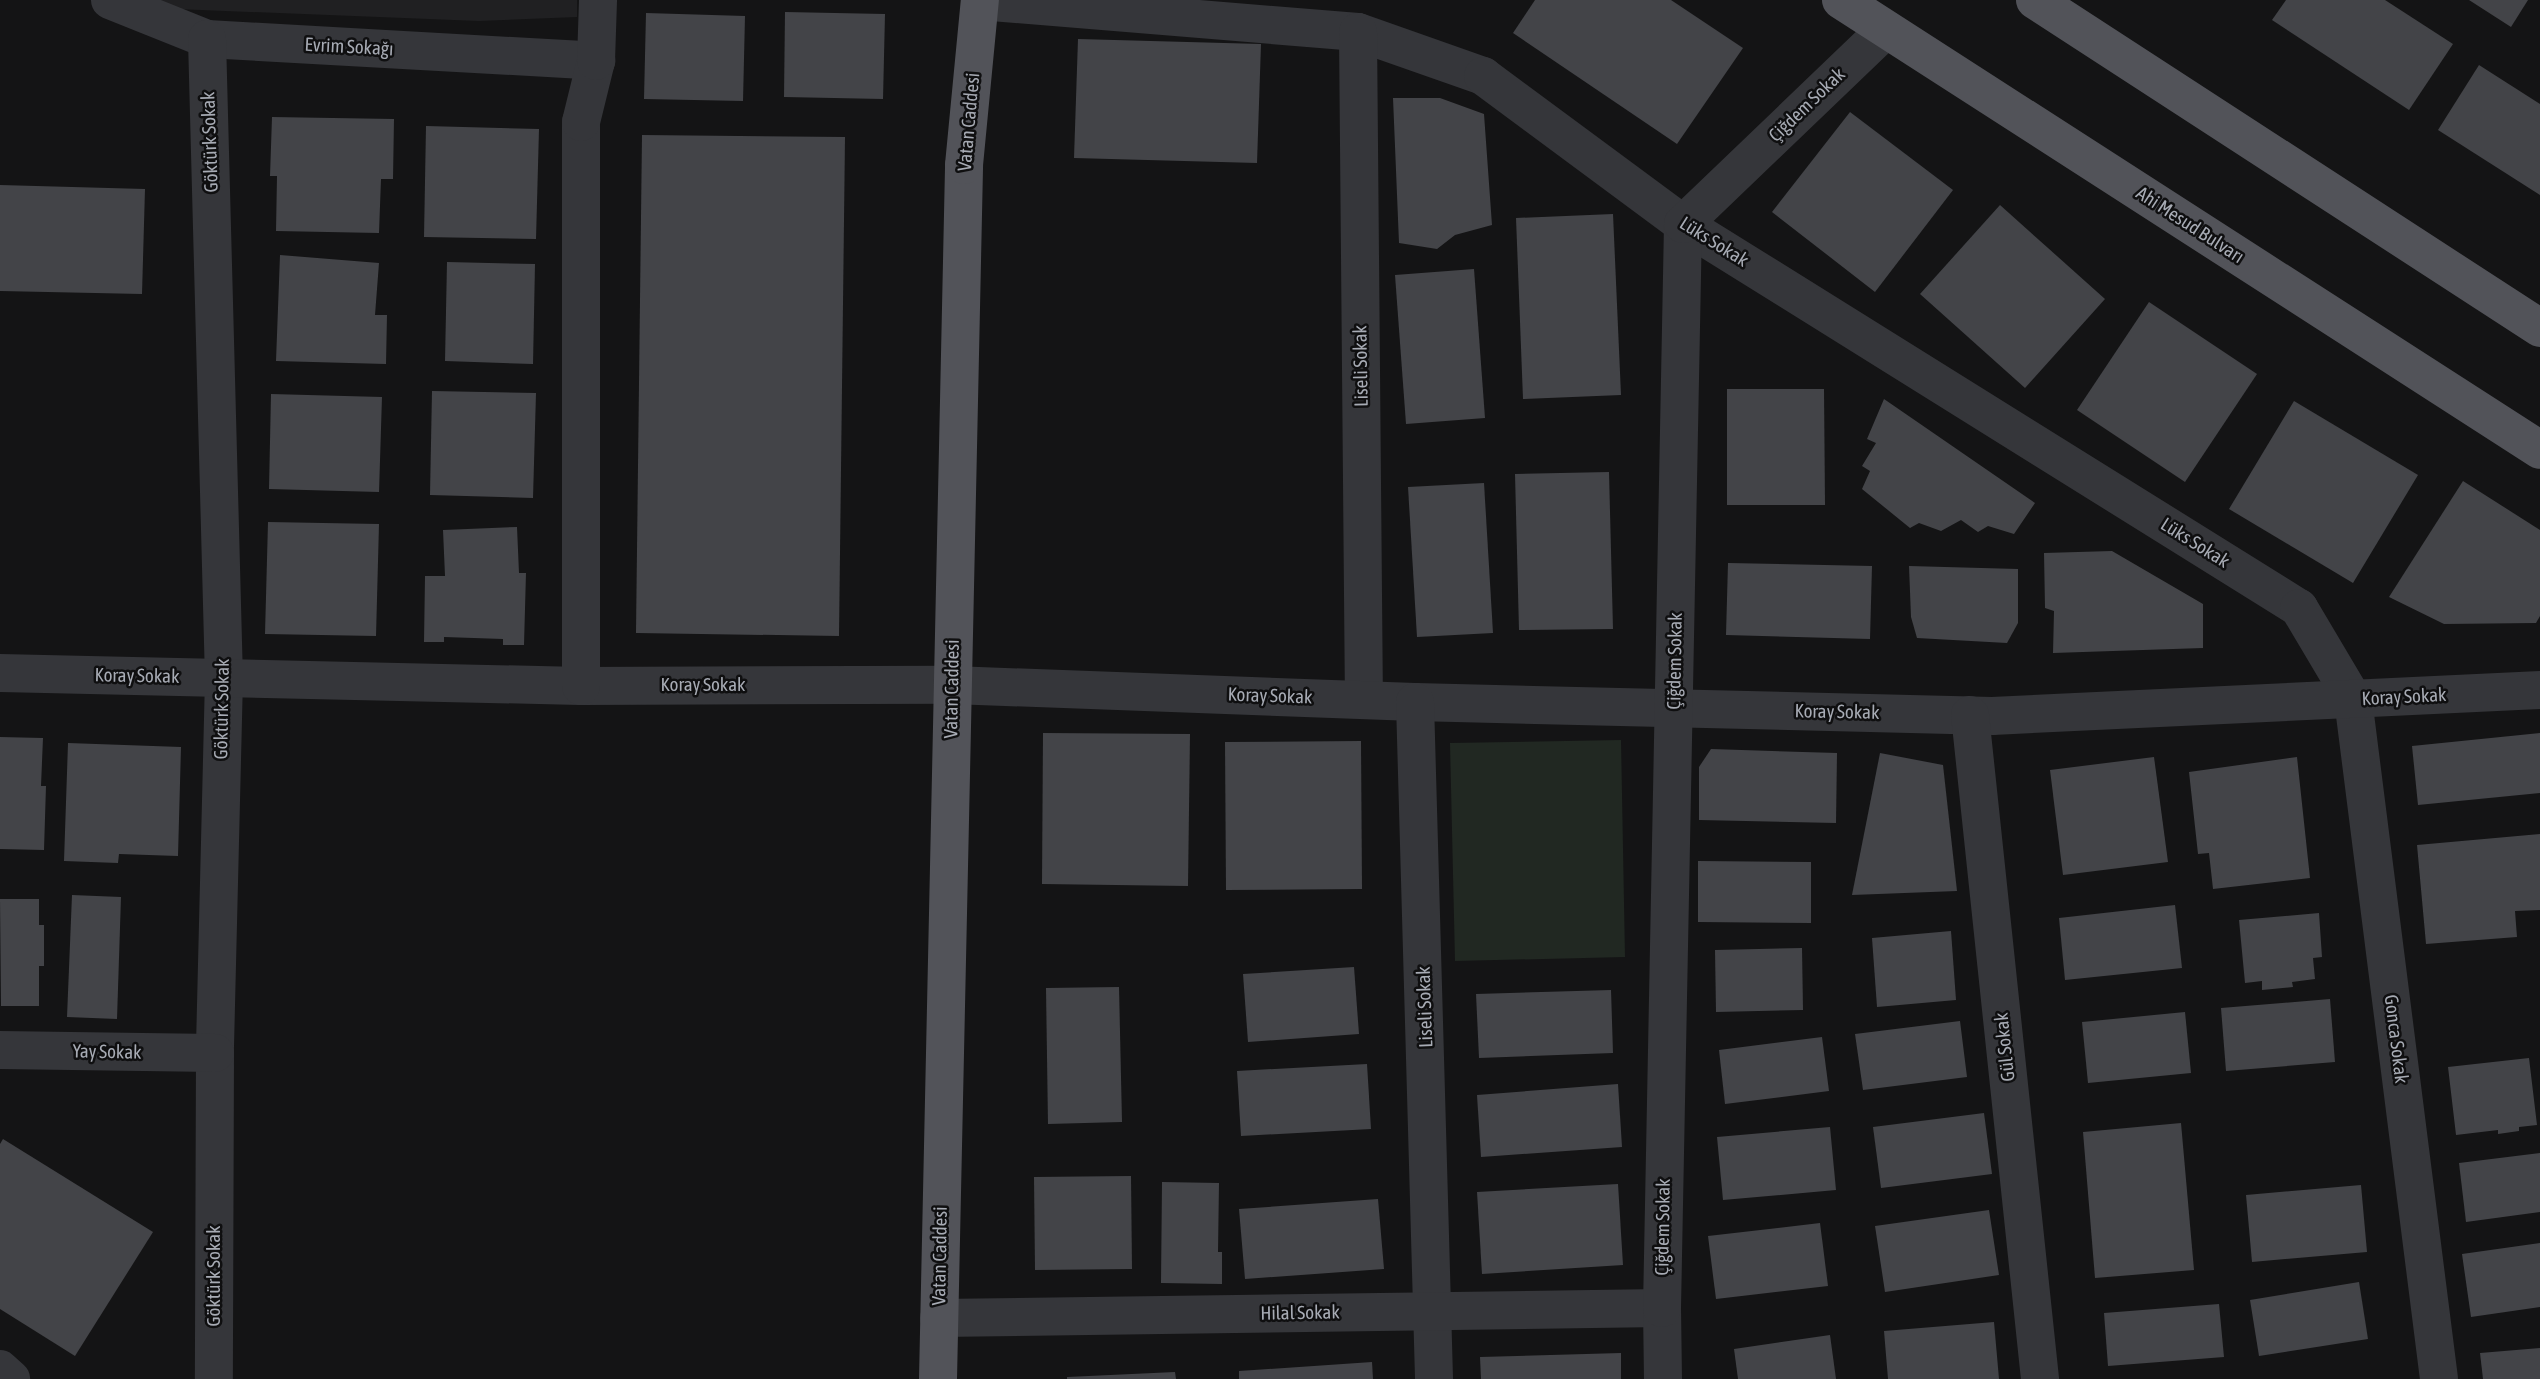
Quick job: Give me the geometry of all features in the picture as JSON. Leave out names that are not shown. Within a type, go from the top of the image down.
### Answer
[{"type":"main road","name":"Vatan Caddesi","points":[[939,1379],[964,165],[980,0]]},
{"type":"main road","name":"Ahi Mesud Bulvarı","points":[[1841,0],[2540,450]]},
{"type":"main road","points":[[2035,0],[2540,328]]},
{"type":"street","name":"Evrim Sokağı","points":[[110,0],[207,39],[596,61]]},
{"type":"street","points":[[581,686],[582,122],[596,61],[598,0]]},
{"type":"street","name":"Lüks Sokak","points":[[980,0],[1358,32],[1483,76],[1683,224],[2299,608],[2353,699]]},
{"type":"street","name":"Çiğdem Sokak","points":[[1663,1379],[1662,1308],[1683,224],[1886,29]]},
{"type":"street","name":"Liseli Sokak","points":[[1358,32],[1364,700]]},
{"type":"street","name":"Göktürk Sokak","points":[[207,39],[224,678],[215,1053],[214,1379]]},
{"type":"street","name":"Koray Sokak","points":[[0,673],[581,686],[952,685],[1415,702],[1970,715],[2540,690]]},
{"type":"street","name":"Gonca Sokak","points":[[2353,699],[2439,1379]]},
{"type":"street","name":"Liseli Sokak","points":[[1415,702],[1434,1379]]},
{"type":"street","name":"Gül Sokak","points":[[1970,715],[2039,1379]]},
{"type":"street","name":"Yay Sokak","points":[[0,1050],[215,1053]]},
{"type":"street","name":"Hilal Sokak","points":[[939,1318],[1662,1308]]},
{"type":"street","points":[[0,1369],[11,1379]]},
{"type":"shaded area","points":[[155,0],[577,0],[577,17],[479,21],[176,9]]},
{"type":"shaded area","points":[[1621,740],[1625,957],[1455,961],[1450,743]]},
{"type":"building","points":[[1535,0],[1671,0],[1743,48],[1677,144],[1513,33]]},
{"type":"building","points":[[2286,0],[2385,0],[2453,44],[2409,110],[2272,20]]},
{"type":"building","points":[[2469,0],[2528,0],[2511,27]]},
{"type":"building","points":[[785,12],[885,14],[883,99],[784,97]]},
{"type":"building","points":[[646,13],[745,16],[743,101],[644,99]]},
{"type":"building","points":[[1078,39],[1261,44],[1257,163],[1074,158]]},
{"type":"building","points":[[2479,65],[2540,104],[2540,195],[2438,130]]},
{"type":"building","points":[[1393,98],[1440,98],[1484,114],[1492,225],[1455,235],[1437,249],[1399,243]]},
{"type":"building","points":[[1850,112],[1953,190],[1875,292],[1772,212]]},
{"type":"building","points":[[272,117],[394,119],[393,179],[381,179],[379,233],[276,231],[277,176],[270,176]]},
{"type":"building","points":[[426,126],[539,129],[536,239],[424,237]]},
{"type":"building","points":[[642,135],[845,137],[839,636],[636,633]]},
{"type":"building","points":[[0,185],[145,189],[142,294],[0,291]]},
{"type":"building","points":[[2000,205],[2105,299],[2025,388],[1920,294]]},
{"type":"building","points":[[1613,214],[1621,395],[1523,399],[1516,218]]},
{"type":"building","points":[[280,255],[379,263],[375,315],[387,315],[386,364],[276,361]]},
{"type":"building","points":[[447,262],[535,264],[533,364],[445,361]]},
{"type":"building","points":[[1474,269],[1485,418],[1406,424],[1395,275]]},
{"type":"building","points":[[2149,302],[2257,374],[2185,482],[2077,410]]},
{"type":"building","points":[[1727,389],[1824,389],[1825,505],[1727,505]]},
{"type":"building","points":[[432,391],[536,393],[533,498],[430,495]]},
{"type":"building","points":[[271,394],[382,397],[379,492],[269,489]]},
{"type":"building","points":[[1884,399],[2035,503],[2014,534],[1988,526],[1978,532],[1961,520],[1941,531],[1919,523],[1910,528],[1862,489],[1870,471],[1862,466],[1876,443],[1867,439]]},
{"type":"building","points":[[2294,401],[2418,475],[2353,583],[2229,509]]},
{"type":"building","points":[[1609,472],[1613,629],[1519,630],[1515,474]]},
{"type":"building","points":[[2463,481],[2540,530],[2540,616],[2536,623],[2444,624],[2389,597]]},
{"type":"building","points":[[1484,483],[1493,633],[1417,637],[1408,487]]},
{"type":"building","points":[[268,522],[379,524],[376,636],[265,634]]},
{"type":"building","points":[[517,527],[519,573],[526,573],[524,645],[503,645],[503,639],[444,637],[444,642],[424,642],[425,576],[445,576],[443,530]]},
{"type":"building","points":[[2112,551],[2203,604],[2203,648],[2053,653],[2054,611],[2045,608],[2044,553]]},
{"type":"building","points":[[1728,563],[1872,566],[1870,639],[1726,635]]},
{"type":"building","points":[[1909,566],[2018,569],[2018,623],[2007,643],[1917,638],[1911,617]]},
{"type":"building","points":[[1043,733],[1190,734],[1188,886],[1042,884]]},
{"type":"building","points":[[2540,733],[2540,793],[2418,805],[2412,746]]},
{"type":"building","points":[[0,737],[43,738],[41,786],[46,786],[44,850],[0,849]]},
{"type":"building","points":[[1361,741],[1362,889],[1226,890],[1225,742]]},
{"type":"building","points":[[68,743],[181,747],[178,856],[119,854],[118,863],[64,861]]},
{"type":"building","points":[[1711,749],[1837,753],[1836,823],[1699,820],[1699,767]]},
{"type":"building","points":[[1880,753],[1943,765],[1957,891],[1852,895]]},
{"type":"building","points":[[2154,757],[2168,862],[2063,875],[2050,770]]},
{"type":"building","points":[[2297,757],[2310,878],[2213,889],[2209,853],[2198,854],[2189,772]]},
{"type":"building","points":[[2540,834],[2540,910],[2515,911],[2517,937],[2426,944],[2417,845]]},
{"type":"building","points":[[1698,861],[1811,862],[1811,923],[1698,922]]},
{"type":"building","points":[[72,895],[121,897],[117,1019],[67,1017]]},
{"type":"building","points":[[0,899],[39,899],[39,925],[44,925],[44,966],[39,966],[39,1006],[1,1006]]},
{"type":"building","points":[[2175,905],[2182,968],[2065,980],[2059,918]]},
{"type":"building","points":[[2319,913],[2322,957],[2313,958],[2315,979],[2292,982],[2293,987],[2262,990],[2262,981],[2245,983],[2239,920]]},
{"type":"building","points":[[1951,931],[1956,1000],[1877,1007],[1872,938]]},
{"type":"building","points":[[1802,948],[1803,1010],[1716,1012],[1715,950]]},
{"type":"building","points":[[1354,967],[1359,1034],[1248,1042],[1243,974]]},
{"type":"building","points":[[1119,987],[1122,1122],[1048,1124],[1046,988]]},
{"type":"building","points":[[1611,990],[1613,1053],[1479,1058],[1476,994]]},
{"type":"building","points":[[2330,999],[2335,1062],[2226,1071],[2221,1008]]},
{"type":"building","points":[[2185,1012],[2191,1073],[2088,1083],[2082,1022]]},
{"type":"building","points":[[1960,1021],[1967,1077],[1863,1090],[1855,1034]]},
{"type":"building","points":[[1822,1037],[1829,1091],[1725,1104],[1719,1050]]},
{"type":"building","points":[[2529,1058],[2537,1125],[2498,1134],[2498,1130],[2456,1135],[2448,1067]]},
{"type":"building","points":[[1367,1064],[1371,1129],[1241,1136],[1237,1071]]},
{"type":"building","points":[[1618,1084],[1622,1147],[1481,1157],[1477,1095]]},
{"type":"building","points":[[1984,1113],[1992,1174],[1881,1188],[1873,1127]]},
{"type":"building","points":[[2181,1123],[2194,1270],[2095,1278],[2083,1132]]},
{"type":"building","points":[[1830,1127],[1836,1190],[1723,1200],[1717,1137]]},
{"type":"building","points":[[3,1139],[153,1232],[75,1356],[0,1309],[0,1144]]},
{"type":"building","points":[[2540,1153],[2540,1212],[2466,1222],[2459,1163]]},
{"type":"building","points":[[1131,1176],[1132,1269],[1035,1270],[1034,1177]]},
{"type":"building","points":[[1162,1182],[1219,1183],[1218,1252],[1222,1252],[1222,1284],[1161,1283]]},
{"type":"building","points":[[1618,1184],[1623,1265],[1482,1274],[1477,1192]]},
{"type":"building","points":[[2361,1185],[2367,1252],[2252,1262],[2246,1195]]},
{"type":"building","points":[[1378,1199],[1384,1269],[1245,1279],[1239,1209]]},
{"type":"building","points":[[1989,1210],[1999,1275],[1885,1292],[1875,1226]]},
{"type":"building","points":[[1820,1223],[1828,1286],[1716,1299],[1708,1236]]},
{"type":"building","points":[[2540,1243],[2540,1307],[2471,1317],[2462,1254]]},
{"type":"building","points":[[2359,1282],[2368,1339],[2259,1356],[2250,1300]]},
{"type":"building","points":[[2219,1304],[2224,1357],[2108,1366],[2104,1313]]},
{"type":"building","points":[[1994,1322],[1999,1379],[1888,1379],[1884,1331]]},
{"type":"building","points":[[1830,1335],[1836,1379],[1738,1379],[1734,1349]]},
{"type":"building","points":[[2540,1348],[2540,1379],[2483,1379],[2480,1353]]},
{"type":"building","points":[[1621,1353],[1621,1379],[1481,1379],[1480,1357]]},
{"type":"building","points":[[1372,1362],[1373,1379],[1239,1379],[1239,1371]]},
{"type":"building","points":[[1175,1372],[1176,1379],[1067,1379],[1067,1377]]}]
